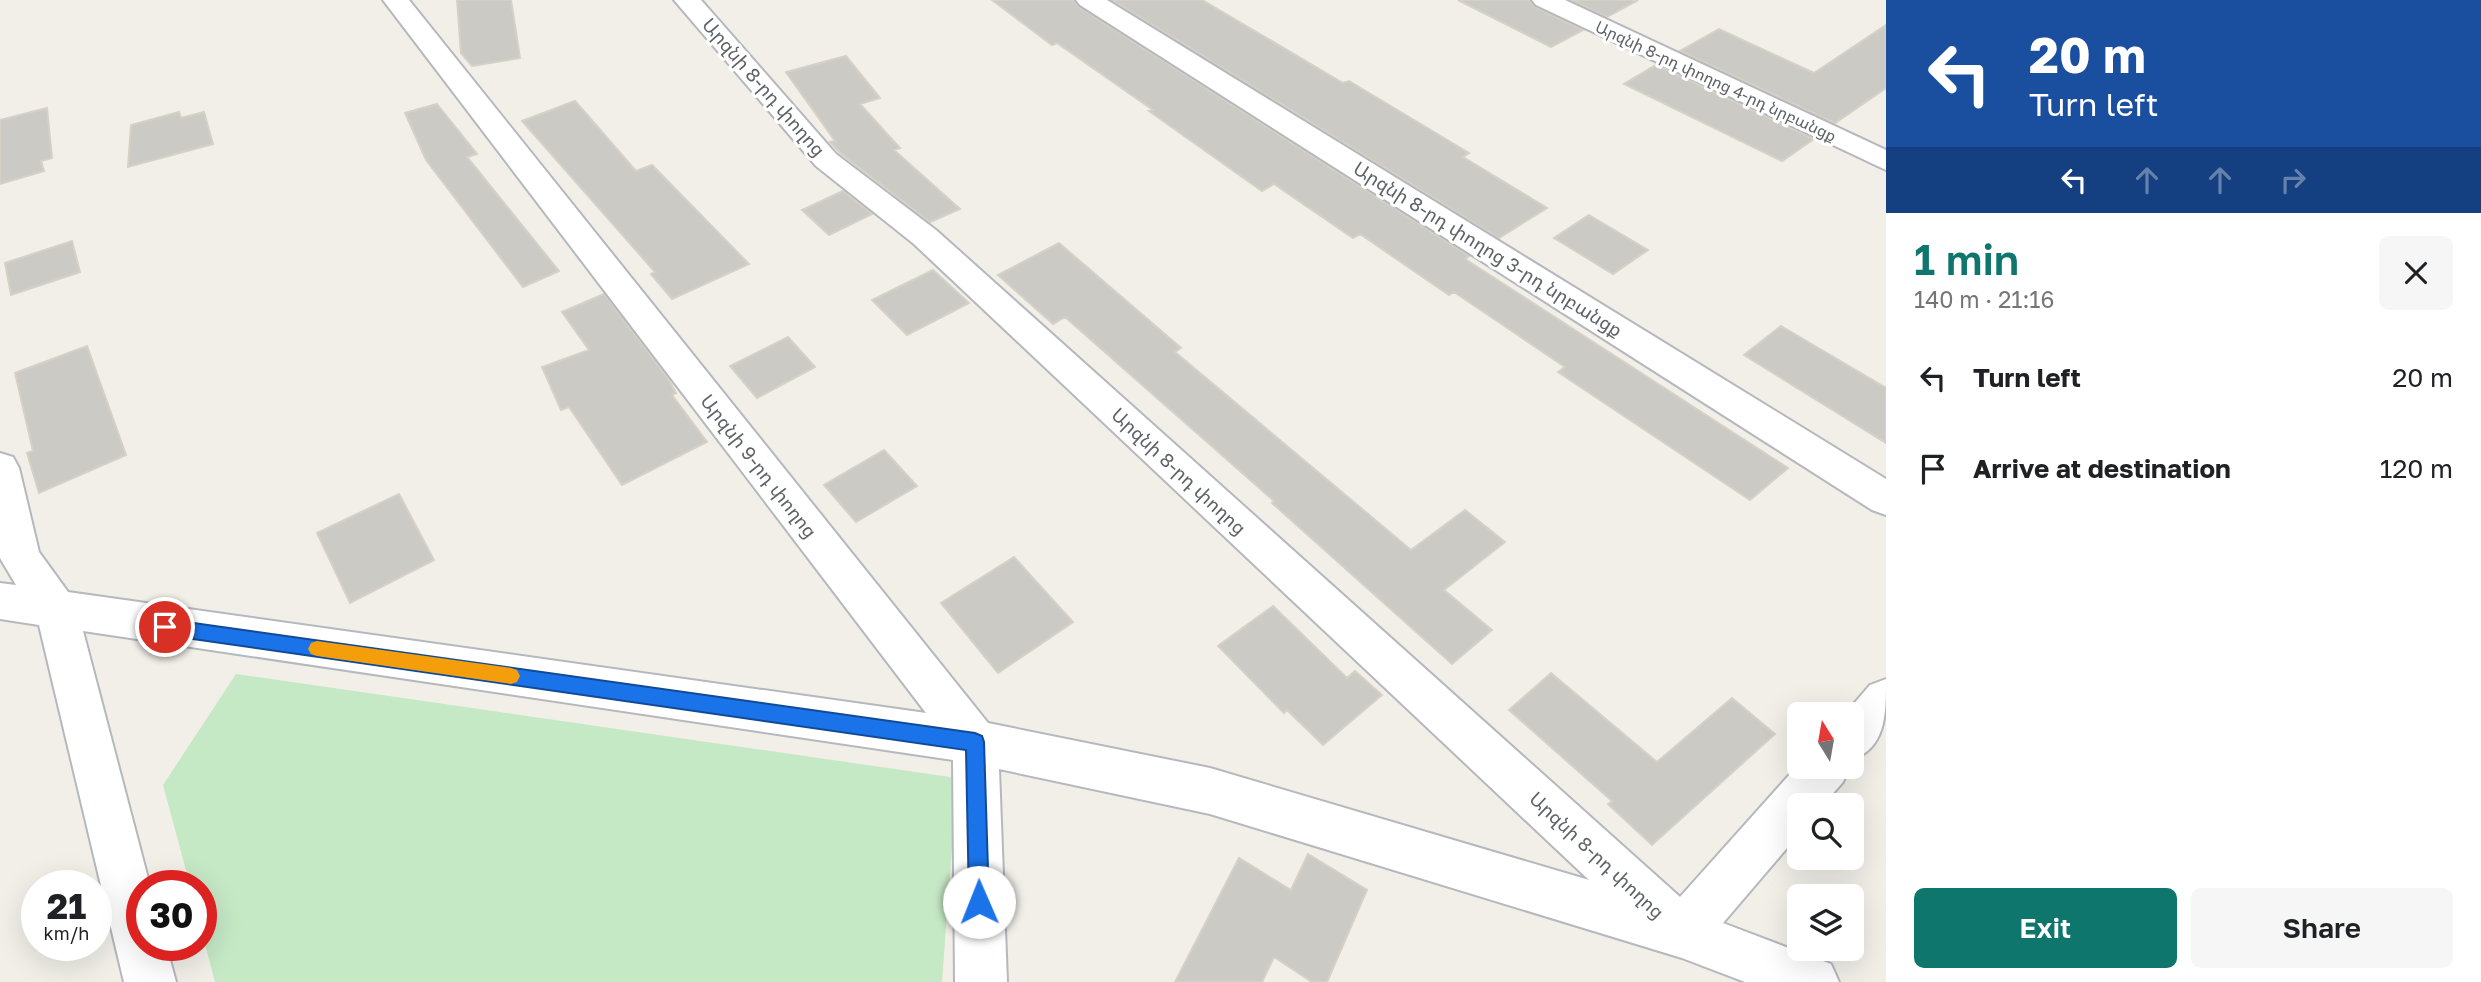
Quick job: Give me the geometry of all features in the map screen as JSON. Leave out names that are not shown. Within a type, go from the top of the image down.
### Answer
[{"type":"street","name":"Արզնի 9-րդ փողոց","points":[[396,0],[975,742]]},
{"type":"street","name":"Արզնի 8-րդ փողոց","points":[[687,0],[826,160],[925,237],[1682,933]]},
{"type":"street","name":"Արզնի 8-րդ փողոց 3-րդ նրբանցք","points":[[1089,0],[1886,499]]},
{"type":"street","name":"Արզնի 8-րդ փողոց 4-րդ նրբանցք","points":[[1545,0],[1886,161]]},
{"type":"street","points":[[0,468],[20,558],[57,611],[150,982]]},
{"type":"street","points":[[0,601],[975,742],[1210,791],[1682,933],[1813,982]]},
{"type":"street","points":[[1864,725],[1886,699]]},
{"type":"street","points":[[975,742],[981,982]]},
{"type":"street","points":[[1682,933],[1816,779]]},
{"type":"green space","points":[[236,674],[957,778],[942,982],[215,982],[209,961],[217,961],[217,870],[186,870],[163,785]]},
{"type":"building","points":[[457,0],[511,0],[520,58],[472,66],[461,53]]},
{"type":"building","points":[[992,0],[1073,0],[1079,7],[1469,256],[1465,259],[1788,468],[1750,500],[1558,372],[1565,367],[1454,292],[1449,295],[1360,234],[1353,238],[1274,184],[1262,191],[1149,111],[1153,110],[1057,43],[1052,45]]},
{"type":"building","points":[[1112,0],[1202,0],[1343,83],[1349,81],[1469,153],[1463,157],[1547,208],[1499,238]]},
{"type":"building","points":[[1458,0],[1529,0],[1535,7],[1583,30],[1551,47]]},
{"type":"building","points":[[1571,0],[1638,0],[1607,17]]},
{"type":"building","points":[[1886,25],[1886,88],[1835,123],[1680,51],[1719,29],[1814,73]]},
{"type":"building","points":[[846,56],[880,98],[860,104],[900,148],[894,150],[960,209],[930,222],[840,153],[830,142],[835,141],[786,72]]},
{"type":"building","points":[[1656,65],[1814,139],[1782,161],[1624,84]]},
{"type":"building","points":[[575,101],[636,171],[652,165],[749,264],[672,299],[651,274],[655,272],[522,121]]},
{"type":"building","points":[[437,104],[477,154],[467,157],[559,271],[523,287],[426,160],[405,113]]},
{"type":"building","points":[[47,108],[52,158],[41,161],[44,171],[0,184],[0,120]]},
{"type":"building","points":[[179,112],[181,118],[204,112],[213,144],[128,167],[131,125]]},
{"type":"building","points":[[843,191],[872,214],[829,235],[802,210]]},
{"type":"building","points":[[1589,215],[1648,250],[1613,274],[1554,238]]},
{"type":"building","points":[[72,241],[80,272],[11,295],[5,263]]},
{"type":"building","points":[[1059,243],[1181,348],[1175,352],[1411,550],[1465,510],[1505,542],[1444,590],[1492,630],[1452,664],[1272,503],[1274,501],[1065,317],[1053,324],[998,275]]},
{"type":"building","points":[[933,270],[969,303],[907,335],[872,300]]},
{"type":"building","points":[[604,294],[669,380],[676,393],[672,395],[707,442],[622,485],[569,407],[561,410],[542,367],[589,350],[562,312]]},
{"type":"building","points":[[1781,326],[1886,388],[1886,443],[1744,355]]},
{"type":"building","points":[[788,337],[815,367],[757,398],[730,366]]},
{"type":"building","points":[[87,346],[126,455],[39,493],[27,453],[33,451],[15,373]]},
{"type":"building","points":[[884,450],[917,486],[856,522],[824,485]]},
{"type":"building","points":[[399,494],[434,560],[350,603],[317,533]]},
{"type":"building","points":[[1014,557],[1073,622],[998,673],[941,603]]},
{"type":"building","points":[[1273,606],[1347,678],[1355,671],[1382,695],[1323,745],[1287,710],[1284,713],[1218,646]]},
{"type":"building","points":[[1551,673],[1657,762],[1732,698],[1775,734],[1652,845],[1608,804],[1612,801],[1509,710]]},
{"type":"building","points":[[1308,854],[1367,890],[1327,982],[1312,982],[1274,957],[1262,982],[1175,982],[1239,858],[1291,890]]},
{"type":"slow traffic","points":[[317,649],[511,676]]},
{"type":"route","points":[[165,627],[975,742],[979,902]]}]
